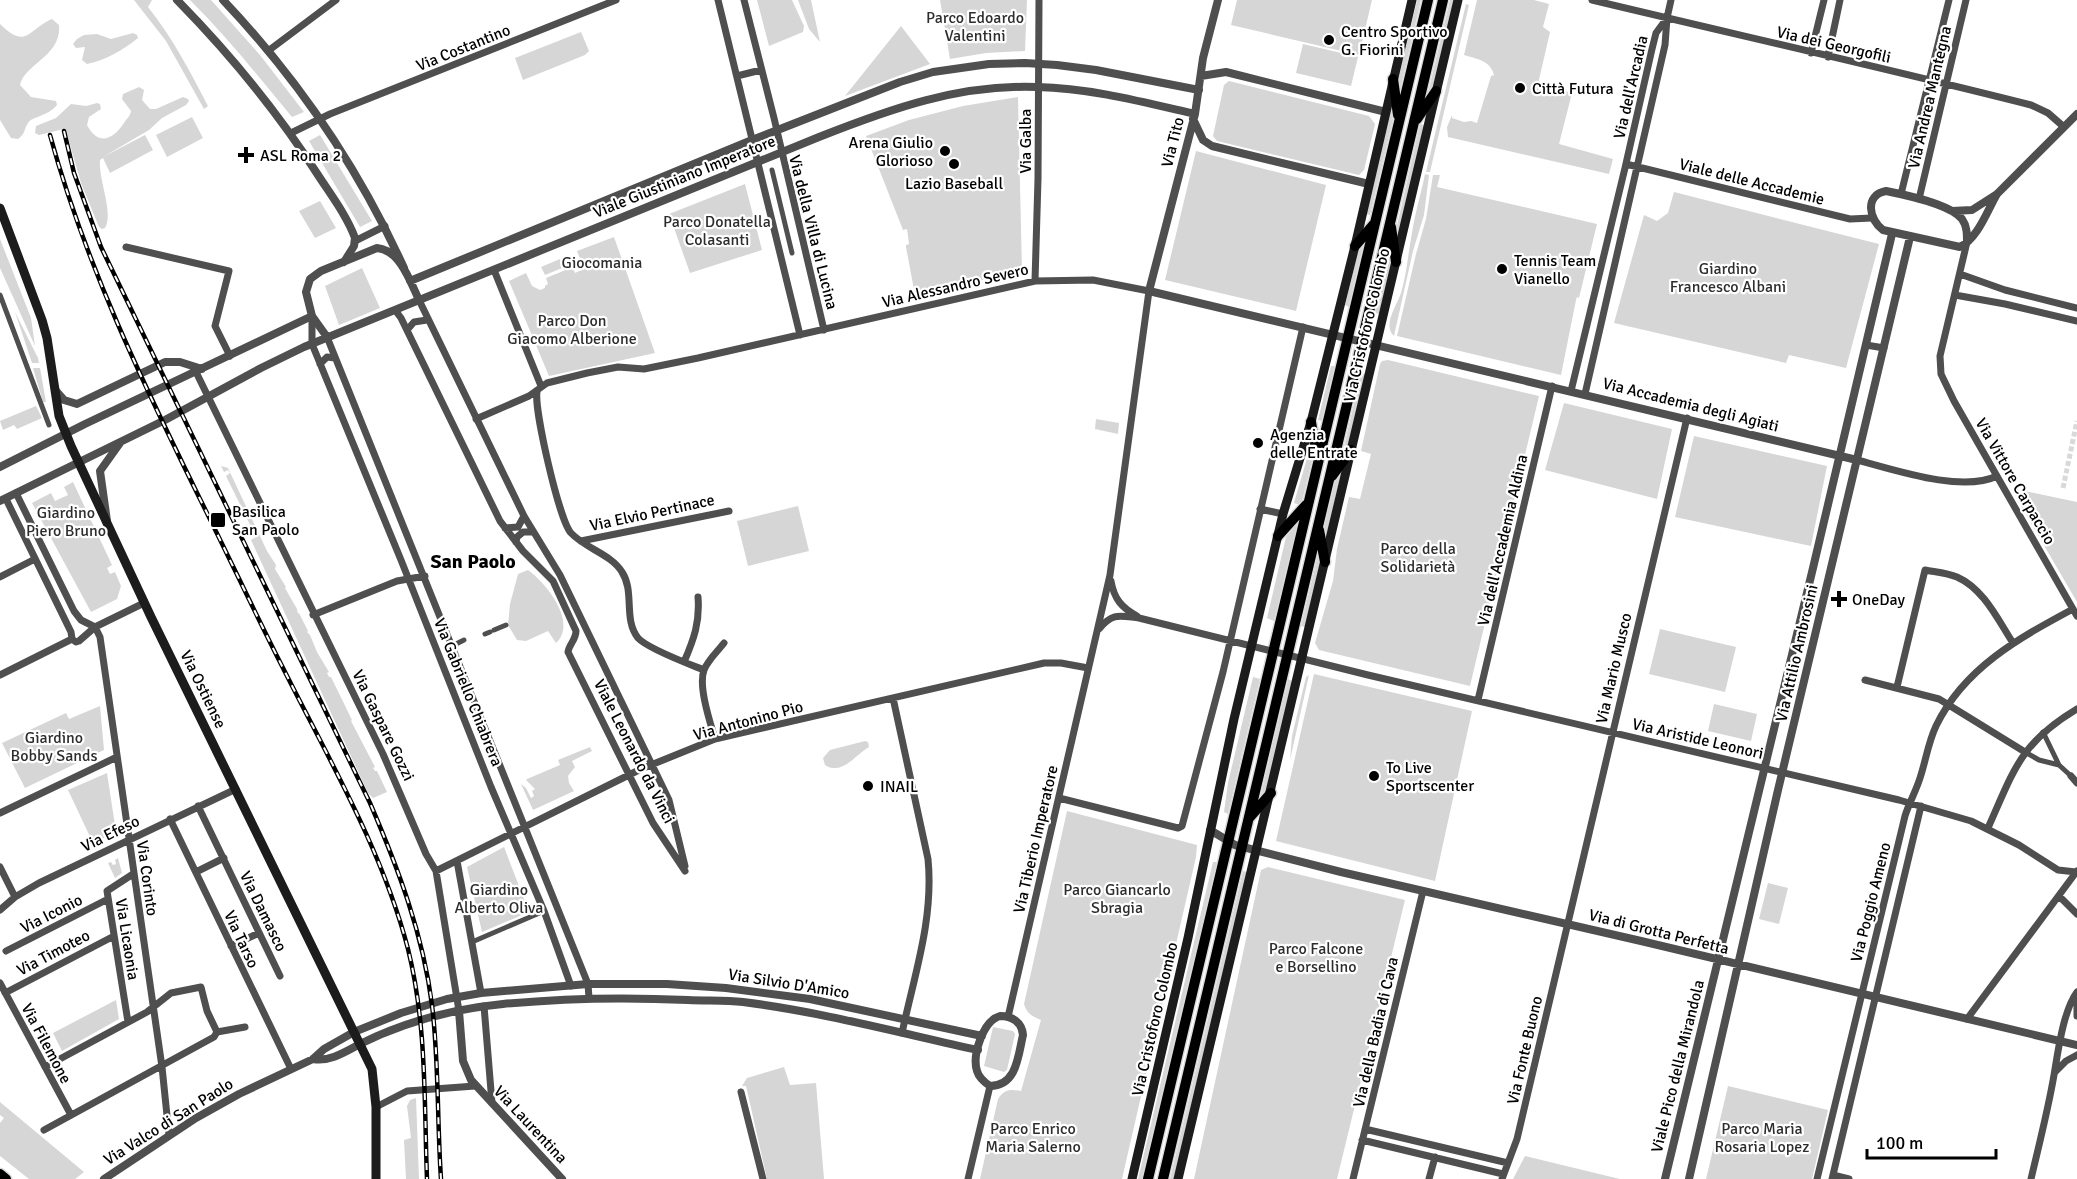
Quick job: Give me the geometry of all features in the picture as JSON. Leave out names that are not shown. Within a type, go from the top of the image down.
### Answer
[{"type":"main road","name":"Via Cristoforo Colombo","points":[[1132,1179],[1186,949],[1210,830],[1283,513],[1311,422],[1412,0]]},
{"type":"main road","name":"Via Cristoforo Colombo","points":[[1148,1179],[1428,0]]},
{"type":"main road","name":"Via Cristoforo Colombo","points":[[1163,1179],[1443,0]]},
{"type":"main road","name":"Via Cristoforo Colombo","points":[[1178,1179],[1458,0]]},
{"type":"main road","points":[[1393,80],[1398,123]]},
{"type":"main road","points":[[1413,124],[1437,91]]},
{"type":"main road","name":"Via Ostiense","points":[[0,208],[39,308],[47,338],[60,416],[78,462],[144,603],[373,1073],[376,1107],[376,1179]]},
{"type":"main road","points":[[1354,246],[1376,221]]},
{"type":"main road","points":[[1390,221],[1396,262]]},
{"type":"main road","points":[[1311,422],[1318,465]]},
{"type":"main road","points":[[1328,482],[1351,450]]},
{"type":"main road","points":[[1278,536],[1308,503]]},
{"type":"main road","points":[[1318,524],[1325,562]]},
{"type":"main road","points":[[1248,820],[1271,793]]},
{"type":"main road","points":[[0,1174],[6,1179]]},
{"type":"street","points":[[177,0],[229,55],[291,133],[332,197],[355,241]]},
{"type":"street","points":[[223,0],[268,51],[320,118],[385,226],[419,300]]},
{"type":"street","points":[[268,51],[336,0]]},
{"type":"street","name":"Via Costantino","points":[[320,118],[616,0]]},
{"type":"street","points":[[718,0],[800,335]]},
{"type":"street","name":"Via della Villa di Lucina","points":[[744,0],[824,330]]},
{"type":"street","name":"Via Galba","points":[[1035,281],[1039,0]]},
{"type":"street","name":"Via Tito","points":[[1149,291],[1194,117],[1203,58],[1218,0]]},
{"type":"street","name":"Via dei Georgofili","points":[[1592,0],[1928,79],[2035,107],[2048,112],[2064,127]]},
{"type":"street","name":"Via dell'Arcadia","points":[[1585,394],[1665,45],[1671,0]]},
{"type":"street","points":[[1811,53],[1824,0]]},
{"type":"street","points":[[1828,57],[1840,0]]},
{"type":"street","name":"Via Andrea Mantegna","points":[[1901,194],[1949,0]]},
{"type":"street","name":"Via Andrea Mantegna","points":[[1919,200],[1966,0]]},
{"type":"street","name":"Via dell'Arcadia","points":[[1571,391],[1653,41],[1667,18]]},
{"type":"street","name":"Viale Giustiniano Imperatore","points":[[410,281],[752,140],[900,82],[933,72],[989,64],[1038,63],[1076,67],[1199,90]]},
{"type":"street","points":[[737,76],[761,69]]},
{"type":"street","points":[[1201,76],[1226,72],[1386,112]]},
{"type":"street","name":"Viale Giustiniano Imperatore","points":[[3,500],[327,337],[856,123],[918,101],[988,89],[1039,87],[1089,92],[1194,117]]},
{"type":"street","points":[[1997,194],[1967,242],[1957,247],[1892,234],[1880,228],[1872,218],[1871,207],[1877,194],[1886,190],[1952,211],[1972,210],[1997,194],[2077,114]]},
{"type":"street","points":[[1194,117],[1203,140],[1212,146],[1369,184]]},
{"type":"street","points":[[291,133],[320,118]]},
{"type":"street","name":"Viale delle Accademie","points":[[1626,164],[1850,219],[1872,218]]},
{"type":"street","name":"Via della Villa di Lucina","points":[[772,170],[792,253]]},
{"type":"street","points":[[1952,211],[1965,225],[1967,242],[1955,295],[2077,321]]},
{"type":"street","points":[[344,262],[355,241],[385,226]]},
{"type":"street","name":"Via Attilio Ambrosini","points":[[1718,961],[1892,234]]},
{"type":"street","name":"Via Attilio Ambrosini","points":[[1739,966],[1910,237]]},
{"type":"street","points":[[1607,241],[1620,243]]},
{"type":"street","points":[[126,247],[229,271],[215,326],[230,356]]},
{"type":"street","points":[[312,344],[312,316],[306,292],[310,279],[316,274],[380,248],[391,254],[404,268]]},
{"type":"street","points":[[494,270],[539,389],[537,406],[563,518],[571,533],[613,562],[622,572],[628,589],[632,625],[638,638],[644,643],[704,670]]},
{"type":"street","points":[[1960,274],[2005,290],[2077,308]]},
{"type":"street","name":"Via Alessandro Severo","points":[[476,418],[555,381],[618,367],[644,369],[698,358],[1035,281],[1102,281],[1377,345]]},
{"type":"street","points":[[1098,631],[1110,574],[1149,291]]},
{"type":"street","points":[[0,295],[49,425]]},
{"type":"street","name":"Via Vittore Carpaccio","points":[[1955,295],[1940,356],[1940,367],[1945,384],[2075,613]]},
{"type":"street","name":"Viale Leonardo da Vinci","points":[[395,310],[505,528],[553,581],[576,631],[568,652],[653,823],[685,871],[670,804],[560,575],[524,516],[419,300]]},
{"type":"street","points":[[2059,316],[2062,304]]},
{"type":"street","points":[[0,467],[312,316]]},
{"type":"street","points":[[312,316],[327,337]]},
{"type":"street","points":[[407,330],[414,322],[427,320]]},
{"type":"street","points":[[1059,798],[1178,828],[1182,826],[1230,640],[1303,327]]},
{"type":"street","name":"Via Gabriello Chiabrera","points":[[327,337],[588,984]]},
{"type":"street","name":"Via Gabriello Chiabrera","points":[[312,344],[406,570],[572,986]]},
{"type":"street","name":"Via Accademia degli Agiati","points":[[1377,345],[1957,483],[1979,482],[1998,476]]},
{"type":"street","points":[[1866,345],[1884,348]]},
{"type":"street","points":[[320,364],[327,357],[335,358]]},
{"type":"street","points":[[56,391],[64,400],[77,404],[165,362],[180,362],[199,370]]},
{"type":"street","points":[[199,370],[207,396]]},
{"type":"street","name":"Via dell'Accademia Aldina","points":[[1478,700],[1552,386]]},
{"type":"street","name":"Via Gaspare Gozzi","points":[[207,396],[383,754],[426,854],[436,871],[457,997],[464,1065],[475,1086]]},
{"type":"street","name":"Via Mario Musco","points":[[1568,925],[1687,418]]},
{"type":"street","points":[[107,525],[100,471],[121,441]]},
{"type":"street","points":[[16,493],[74,611],[81,620],[95,627]]},
{"type":"street","points":[[3,500],[35,559],[71,632],[72,639]]},
{"type":"street","points":[[1260,509],[1283,513]]},
{"type":"street","name":"Via Elvio Pertinace","points":[[581,541],[729,511]]},
{"type":"street","points":[[505,528],[518,527],[524,516]]},
{"type":"street","points":[[516,542],[521,533],[533,532]]},
{"type":"street","points":[[0,577],[35,559]]},
{"type":"street","points":[[406,570],[415,569],[420,564]]},
{"type":"street","points":[[1897,687],[1924,570],[1952,575],[1971,586],[1982,596],[2013,643]]},
{"type":"street","points":[[1110,574],[1117,600],[1139,618]]},
{"type":"street","points":[[313,615],[397,581],[425,576]]},
{"type":"street","points":[[684,662],[696,632],[699,613],[698,597]]},
{"type":"street","points":[[72,639],[79,641],[95,627],[144,603]]},
{"type":"street","name":"Via Poggio Ameno","points":[[1817,1179],[1905,816],[1920,777],[1931,737],[1949,703],[1990,659],[2013,643],[2075,613]]},
{"type":"street","points":[[1098,631],[1113,616],[1139,618],[1302,658]]},
{"type":"street","points":[[486,634],[506,625]]},
{"type":"street","name":"Via Corinto","points":[[95,627],[100,637],[162,1067],[169,1135]]},
{"type":"street","name":"Via Tiberio Imperatore","points":[[1008,1017],[1098,631]]},
{"type":"street","points":[[0,675],[72,639]]},
{"type":"street","points":[[452,646],[465,640]]},
{"type":"street","points":[[715,739],[703,688],[704,670],[724,643]]},
{"type":"street","name":"Via Aristide Leonori","points":[[1302,658],[1921,806],[1988,828],[2058,870],[2077,872]]},
{"type":"street","name":"Via Antonino Pio","points":[[436,871],[651,764],[715,739],[1044,663],[1061,663],[1088,668]]},
{"type":"street","points":[[1865,680],[1949,703],[2038,760],[2059,765]]},
{"type":"street","points":[[893,699],[930,875],[925,934],[902,1033]]},
{"type":"street","points":[[1988,828],[2010,776],[2025,752],[2043,732],[2077,708]]},
{"type":"street","points":[[2043,732],[2059,765],[2077,783]]},
{"type":"street","points":[[0,813],[117,757]]},
{"type":"street","name":"Via Efeso","points":[[0,910],[15,897],[129,839],[236,789]]},
{"type":"street","name":"Via Damasco","points":[[198,806],[280,976]]},
{"type":"street","name":"Via Poggio Ameno","points":[[1832,1177],[1921,806]]},
{"type":"street","points":[[504,816],[512,816],[519,811]]},
{"type":"street","points":[[1905,816],[1917,819]]},
{"type":"street","name":"Via Tarso","points":[[170,819],[291,1069]]},
{"type":"street","points":[[1210,830],[1228,842],[1257,851]]},
{"type":"street","name":"Via di Grotta Perfetta","points":[[1257,851],[2077,1045]]},
{"type":"street","name":"Via Damasco","points":[[196,872],[224,858]]},
{"type":"street","points":[[457,861],[481,993]]},
{"type":"street","points":[[0,867],[15,897]]},
{"type":"street","points":[[1967,1019],[2077,872]]},
{"type":"street","name":"Via Licaonia","points":[[128,1022],[107,891],[133,874]]},
{"type":"street","name":"Via della Badia di Cava","points":[[1353,1179],[1423,891]]},
{"type":"street","points":[[2059,896],[2077,914]]},
{"type":"street","name":"Via Iconio","points":[[6,951],[108,898]]},
{"type":"street","points":[[472,942],[557,906]]},
{"type":"street","name":"Via Fonte Buono","points":[[1502,1177],[1517,1139],[1568,925]]},
{"type":"street","points":[[231,946],[259,933]]},
{"type":"street","name":"Via Timoteo","points":[[5,993],[114,936]]},
{"type":"street","name":"Viale Pico della Mirandola","points":[[1665,1179],[1718,961]]},
{"type":"street","points":[[1689,1179],[1739,966]]},
{"type":"street","name":"Via Filemone","points":[[0,983],[71,1115]]},
{"type":"street","points":[[588,984],[589,998]]},
{"type":"street","name":"Via Silvio D'Amico","points":[[354,1032],[386,1018],[457,997],[481,993],[588,984],[667,984],[726,988],[810,999],[982,1036]]},
{"type":"street","points":[[45,1067],[128,1022],[171,993],[201,987],[207,1011],[218,1032]]},
{"type":"street","points":[[2031,1179],[2055,1072],[2058,1041],[2077,992]]},
{"type":"street","name":"Via Silvio D'Amico","points":[[360,1044],[404,1025],[459,1011],[484,1006],[589,998],[742,1002],[821,1015],[978,1050]]},
{"type":"street","points":[[2077,1002],[2077,1016]]},
{"type":"street","points":[[484,1006],[492,1103]]},
{"type":"street","points":[[1000,1016],[1008,1017],[1017,1022],[1023,1032],[1013,1074],[1002,1084],[990,1086],[983,1081],[977,1071],[978,1050],[982,1036],[993,1019],[1000,1016]]},
{"type":"street","points":[[44,1130],[162,1067],[214,1037],[218,1032],[245,1027]]},
{"type":"street","name":"Via Valco di San Paolo","points":[[104,1179],[220,1104],[313,1059],[324,1048],[354,1032]]},
{"type":"street","name":"Via Valco di San Paolo","points":[[313,1059],[332,1058],[360,1044]]},
{"type":"street","points":[[2055,1072],[2066,1061],[2077,1055]]},
{"type":"street","name":"Via Laurentina","points":[[376,1107],[407,1091],[475,1086],[562,1179]]},
{"type":"street","points":[[968,1179],[990,1086]]},
{"type":"street","points":[[741,1092],[763,1179]]},
{"type":"street","points":[[1834,1109],[1847,1112]]},
{"type":"street","points":[[1365,1129],[1508,1163]]},
{"type":"street","points":[[1379,1144],[1381,1133]]},
{"type":"street","points":[[1362,1140],[1487,1170],[1502,1177]]},
{"type":"street","points":[[1429,1179],[1435,1157]]},
{"type":"street","points":[[1487,1170],[1491,1158]]},
{"type":"street","points":[[1832,1177],[1849,1179]]},
{"type":"green space","points":[[134,0],[152,0],[148,7],[187,67],[208,106],[204,109],[166,41]]},
{"type":"green space","points":[[190,0],[211,0],[260,55],[304,112],[292,117],[230,43]]},
{"type":"green space","points":[[757,0],[792,0],[804,26],[803,32],[769,46]]},
{"type":"green space","points":[[798,0],[811,0],[820,42],[809,29]]},
{"type":"green space","name":"Parco Edoardo Valentini","points":[[940,0],[1027,0],[1025,51],[986,53],[950,59]]},
{"type":"green space","name":"Centro Sportivo G. Fiorini","points":[[1237,0],[1372,0],[1359,55],[1231,25]]},
{"type":"green space","points":[[1417,0],[1421,0],[1399,95],[1398,81]]},
{"type":"green space","points":[[1450,0],[1454,0],[1432,91],[1426,101]]},
{"type":"green space","name":"Città Futura","points":[[1477,0],[1534,0],[1549,4],[1543,27],[1550,32],[1538,84],[1572,93],[1559,144],[1613,159],[1609,174],[1448,137],[1447,127],[1452,115],[1452,118],[1464,122],[1477,123],[1491,76],[1494,75],[1486,63],[1464,55]]},
{"type":"green space","points":[[1466,4],[1469,5],[1430,172],[1426,172]]},
{"type":"green space","points":[[52,19],[59,25],[55,45],[28,71],[20,85],[31,97],[56,101],[57,105],[49,112],[30,121],[18,139],[11,138],[0,120],[0,24],[9,32],[22,37]]},
{"type":"green space","points":[[901,26],[930,64],[845,96]]},
{"type":"green space","points":[[581,32],[589,51],[585,55],[523,80],[515,58]]},
{"type":"green space","points":[[133,33],[138,38],[126,47],[108,57],[87,64],[82,60],[85,47],[76,48],[73,44],[84,35],[97,34],[111,39]]},
{"type":"green space","points":[[1303,44],[1358,57],[1351,86],[1296,73]]},
{"type":"green space","points":[[1229,81],[1369,116],[1375,124],[1364,170],[1359,175],[1217,141],[1213,136],[1224,85]]},
{"type":"green space","points":[[139,87],[144,90],[142,100],[150,109],[156,109],[183,97],[189,101],[162,118],[149,130],[103,157],[145,135],[153,150],[110,173],[103,158],[100,160],[108,214],[105,228],[102,229],[99,227],[81,183],[66,131],[64,129],[39,135],[35,133],[36,126],[56,118],[71,104],[86,106],[97,103],[100,104],[101,109],[89,117],[87,125],[96,136],[110,137],[120,129],[131,113],[122,99],[123,94]]},
{"type":"green space","name":"Arena Giulio Glorioso","points":[[1018,97],[1022,271],[915,295],[906,247],[909,244],[907,229],[903,230],[866,136],[909,120],[963,106]]},
{"type":"green space","points":[[1394,97],[1395,112],[1370,215],[1366,214]]},
{"type":"green space","points":[[192,117],[203,138],[167,157],[156,135]]},
{"type":"green space","points":[[1420,124],[1424,125],[1397,243],[1396,230]]},
{"type":"green space","points":[[320,135],[372,221],[360,227],[309,141]]},
{"type":"green space","points":[[1196,151],[1326,185],[1296,311],[1165,280]]},
{"type":"green space","points":[[1425,174],[1429,175],[1424,215],[1413,251],[1394,336],[1389,326],[1403,286]]},
{"type":"green space","name":"Tennis Team Vianello","points":[[1433,175],[1440,175],[1437,187],[1597,224],[1579,298],[1577,297],[1576,300],[1561,375],[1397,336],[1426,219]]},
{"type":"green space","name":"Parco Donatella Colasanti","points":[[745,184],[762,250],[690,273],[669,214]]},
{"type":"green space","name":"Giardino Francesco Albani","points":[[1674,192],[1879,244],[1846,368],[1789,355],[1786,363],[1614,323],[1644,215],[1657,221],[1668,213]]},
{"type":"green space","points":[[320,201],[336,228],[315,238],[299,211]]},
{"type":"green space","name":"Parco Don Giacomo Alberione","points":[[614,237],[655,353],[549,376],[509,281],[526,273],[532,286],[540,290],[545,288],[548,284],[546,278],[573,267],[575,273],[584,269],[577,251]]},
{"type":"green space","points":[[0,239],[31,318],[35,346],[0,268]]},
{"type":"green space","points":[[1365,239],[1349,307],[1345,305],[1359,248]]},
{"type":"green space","points":[[1390,249],[1393,257],[1379,314],[1375,313]]},
{"type":"green space","points":[[560,259],[562,268],[545,275],[541,267]]},
{"type":"green space","points":[[362,268],[380,308],[339,325],[325,286]]},
{"type":"green space","points":[[15,312],[38,358],[39,363],[32,363]]},
{"type":"green space","name":"Parco della Solidarietà","points":[[1388,360],[1539,396],[1470,686],[1319,650],[1315,643],[1333,581],[1337,549],[1349,497],[1360,499],[1371,454],[1361,451],[1380,364]]},
{"type":"green space","points":[[1331,366],[1335,366],[1322,421],[1318,420]]},
{"type":"green space","points":[[33,368],[40,368],[46,402],[43,402]]},
{"type":"green space","points":[[1361,373],[1365,374],[1349,447],[1341,460]]},
{"type":"green space","points":[[1564,403],[1672,429],[1657,499],[1545,470]]},
{"type":"green space","points":[[36,406],[42,418],[17,429],[14,425],[3,430],[0,421]]},
{"type":"green space","points":[[1096,419],[1119,423],[1118,434],[1095,429]]},
{"type":"green space","points":[[1694,436],[1827,466],[1811,546],[1675,517]]},
{"type":"green space","points":[[1312,441],[1313,458],[1301,505],[1294,503]]},
{"type":"green space","points":[[1343,465],[1325,542],[1328,502]]},
{"type":"green space","points":[[221,466],[228,468],[267,551],[276,565],[275,569],[329,672],[327,673],[387,792],[373,798],[368,793],[251,540],[256,537],[226,476],[230,473],[228,470],[224,472]]},
{"type":"green space","name":"Giardino Piero Bruno","points":[[73,482],[112,565],[107,568],[110,574],[115,572],[121,586],[117,599],[91,612],[32,503],[51,493],[55,501],[68,495],[64,487]]},
{"type":"green space","points":[[2025,491],[2077,502],[2077,602],[2021,506]]},
{"type":"green space","points":[[798,506],[809,551],[748,566],[737,521]]},
{"type":"green space","points":[[1299,520],[1274,621],[1267,618],[1286,537]]},
{"type":"green space","points":[[1320,546],[1321,559],[1305,627],[1301,626]]},
{"type":"green space","points":[[528,570],[551,593],[562,614],[562,634],[556,643],[548,631],[526,641],[517,640],[508,625],[510,604],[518,574]]},
{"type":"green space","points":[[1660,629],[1736,647],[1725,692],[1649,674]]},
{"type":"green space","name":"To Live Sportscenter","points":[[1314,674],[1472,711],[1435,881],[1276,841]]},
{"type":"green space","points":[[1309,675],[1290,760],[1292,736],[1306,677]]},
{"type":"green space","points":[[1253,677],[1260,679],[1228,814],[1224,812],[1228,783]]},
{"type":"green space","points":[[1288,679],[1292,681],[1266,792],[1259,802]]},
{"type":"green space","points":[[1714,704],[1757,714],[1751,741],[1708,731]]},
{"type":"green space","name":"Giardino Bobby Sands","points":[[100,706],[104,750],[25,788],[2,743],[66,713],[69,719]]},
{"type":"green space","points":[[868,742],[869,747],[843,766],[831,768],[825,765],[823,758],[830,750]]},
{"type":"green space","points":[[590,747],[592,751],[572,761],[575,767],[568,776],[574,791],[533,810],[521,784],[531,798],[534,796],[532,791],[535,789],[527,779],[560,765],[558,760]]},
{"type":"green space","points":[[107,773],[116,832],[93,843],[68,790]]},
{"type":"green space","name":"Parco Giancarlo Sbragia","points":[[1067,811],[1197,845],[1122,1179],[980,1179],[998,1099],[1008,1090],[1021,1091],[1041,1020],[1030,1014],[1024,1004]]},
{"type":"green space","name":"Giardino Alberto Oliva","points":[[504,847],[529,912],[482,932],[467,867]]},
{"type":"green space","points":[[118,858],[122,873],[115,878],[108,863],[116,864],[115,860]]},
{"type":"green space","points":[[1213,862],[1217,862],[1142,1179],[1138,1179]]},
{"type":"green space","name":"Parco Falcone e Borsellino","points":[[1268,867],[1405,900],[1337,1179],[1194,1179],[1261,870]]},
{"type":"green space","points":[[1243,871],[1247,872],[1174,1179],[1170,1179]]},
{"type":"green space","points":[[1768,883],[1788,888],[1779,924],[1759,919]]},
{"type":"green space","points":[[116,1000],[119,1019],[62,1051],[53,1033]]},
{"type":"green space","points":[[993,1027],[1013,1031],[1015,1034],[1007,1070],[1004,1072],[984,1066]]},
{"type":"green space","points":[[784,1067],[790,1085],[816,1083],[824,1179],[767,1179],[746,1086],[742,1086],[747,1078]]},
{"type":"green space","name":"Parco Maria Rosaria Lopez","points":[[1728,1086],[1828,1110],[1812,1179],[1706,1179]]},
{"type":"green space","points":[[416,1098],[419,1179],[406,1179],[404,1140],[411,1138],[407,1106],[410,1100]]},
{"type":"green space","points":[[0,1102],[84,1172],[75,1179],[29,1179],[0,1156],[0,1123],[4,1118],[0,1115]]},
{"type":"green space","points":[[1525,1156],[1620,1179],[1513,1179]]},
{"type":"tunnel","points":[[2063,488],[2077,421]]},
{"type":"railway","points":[[64,131],[74,173],[101,247],[370,803],[400,877],[416,927],[432,1005],[441,1179]]},
{"type":"railway","points":[[50,135],[80,229],[136,366],[261,625],[352,804],[384,876],[408,949],[419,1006],[424,1064],[427,1179]]},
{"type":"place","name":"Centro Sportivo G. Fiorini","points":[[1329,40]]},
{"type":"place","name":"Città Futura","points":[[1520,88]]},
{"type":"place","name":"Arena Giulio Glorioso","points":[[945,151]]},
{"type":"place","name":"ASL Roma 2","points":[[246,155]]},
{"type":"place","name":"Lazio Baseball","points":[[954,164]]},
{"type":"place","name":"Tennis Team Vianello","points":[[1502,269]]},
{"type":"place","name":"Agenzia delle Entrate","points":[[1258,443]]},
{"type":"place","name":"Basilica San Paolo","points":[[218,520]]},
{"type":"place","name":"OneDay","points":[[1839,599]]},
{"type":"place","name":"To Live Sportscenter","points":[[1374,776]]},
{"type":"place","name":"INAIL","points":[[868,786]]},
{"type":"district","name":"San Paolo","points":[[473,561]]},
{"type":"park label","name":"Giocomania","points":[[602,262]]},
{"type":"park label","name":"Parco Enrico Maria Salerno","points":[[1033,1137]]}]
